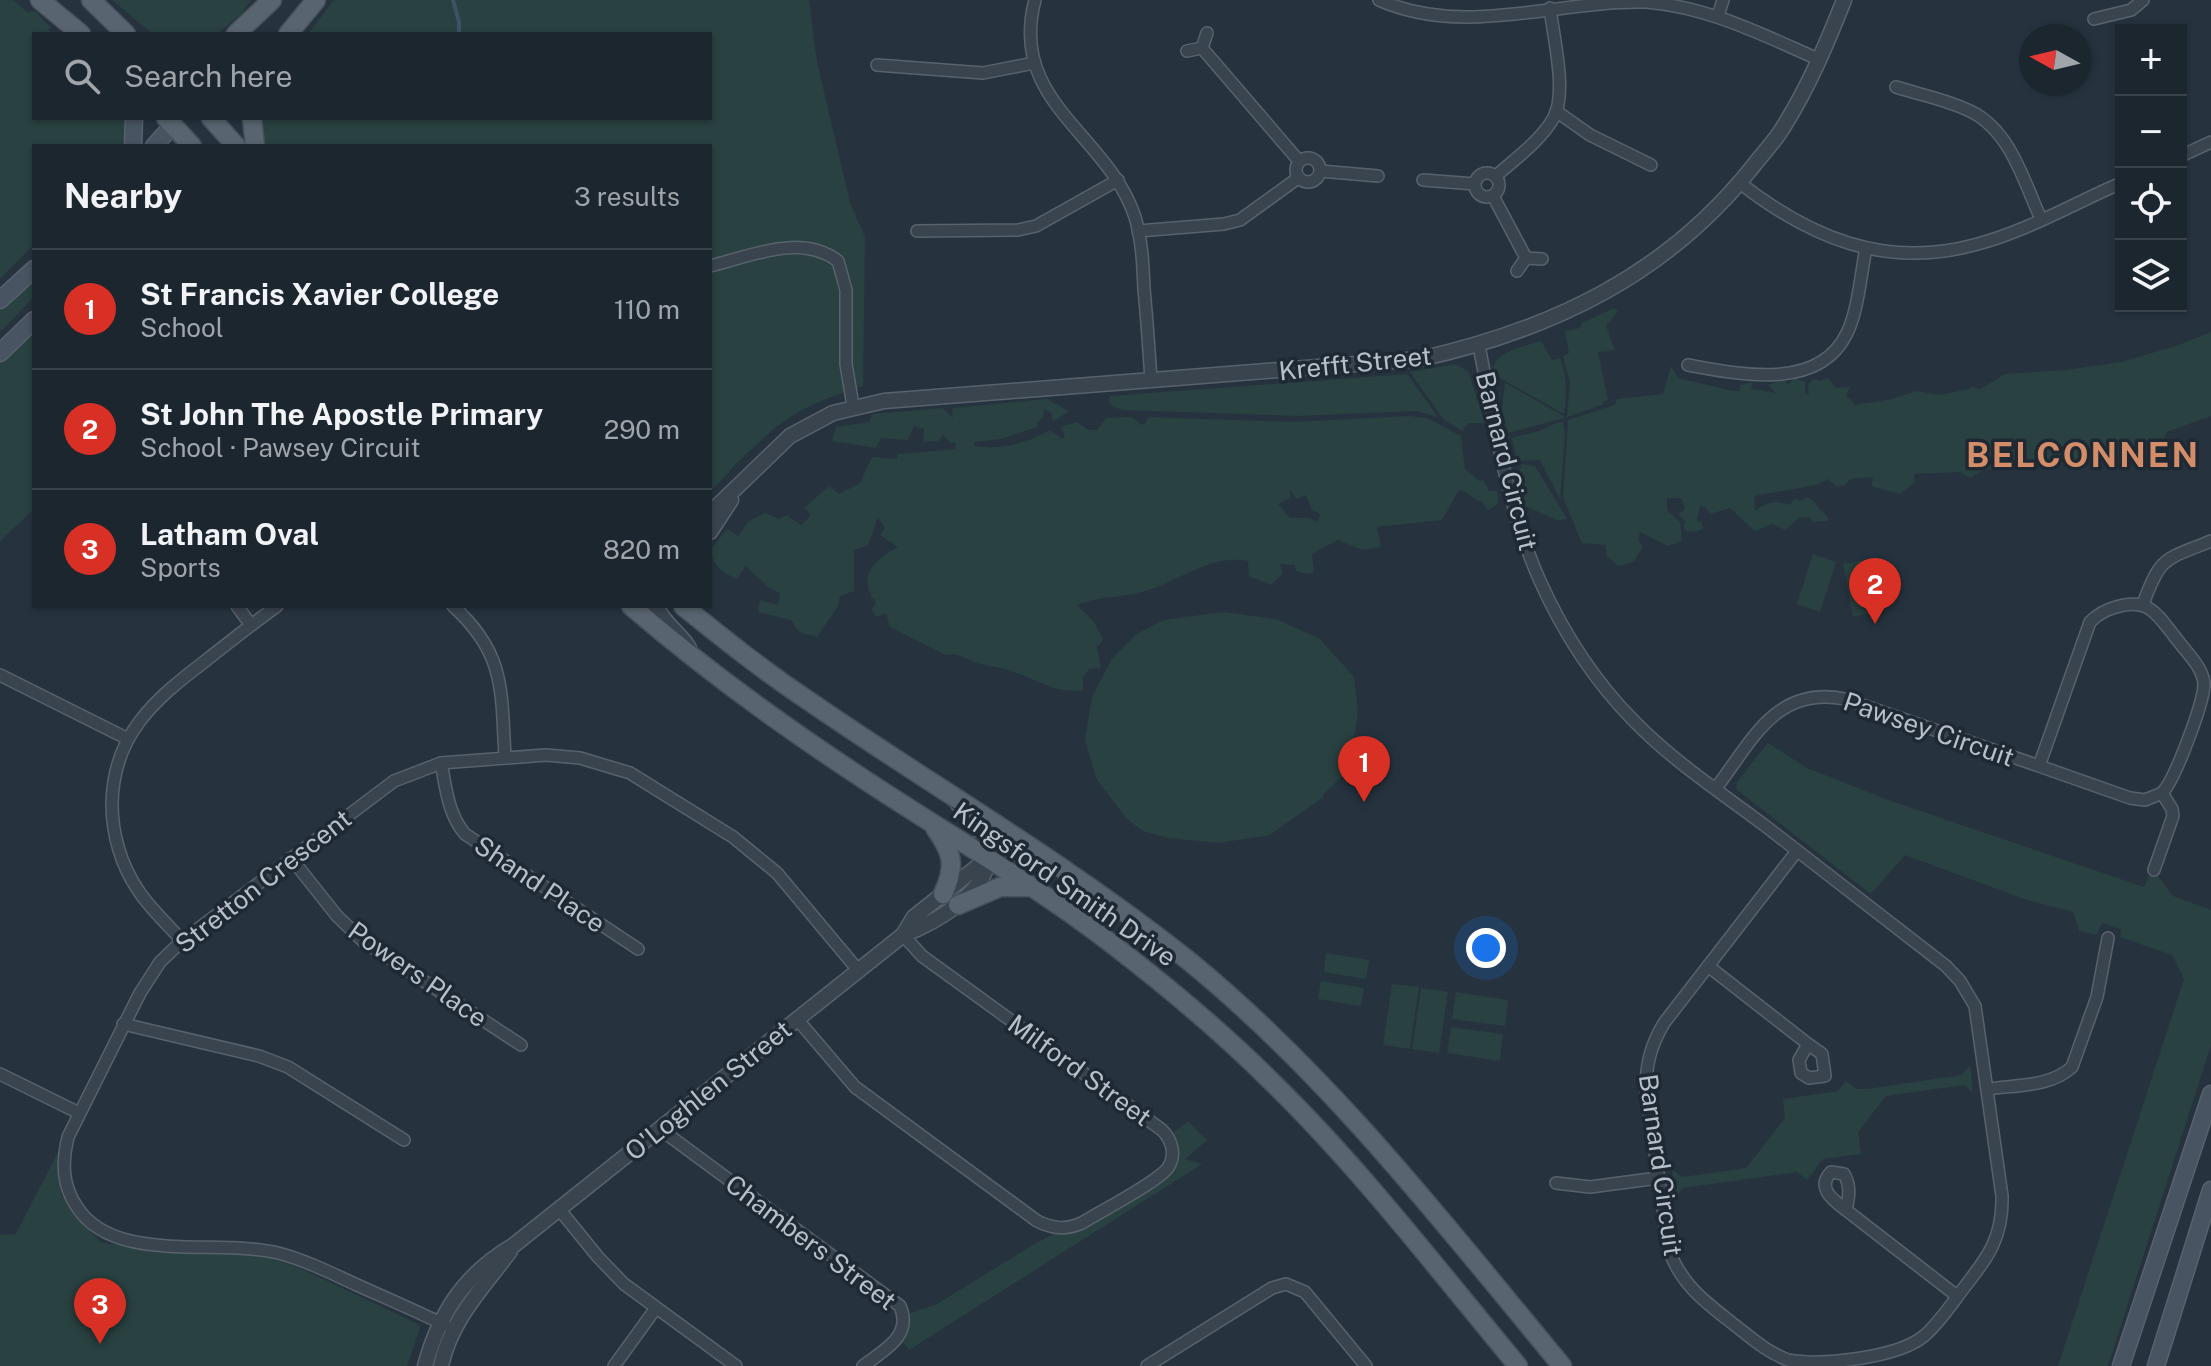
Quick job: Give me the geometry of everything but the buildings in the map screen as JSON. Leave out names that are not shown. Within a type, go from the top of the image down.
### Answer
[{"type":"main road","points":[[40,0],[79,32]]},
{"type":"main road","points":[[238,32],[274,0]]},
{"type":"main road","points":[[248,32],[274,0]]},
{"type":"main road","points":[[293,30],[316,0]]},
{"type":"main road","points":[[96,5],[124,32]]},
{"type":"main road","points":[[96,5],[136,32]]},
{"type":"main road","points":[[133,144],[134,120]]},
{"type":"main road","points":[[155,144],[172,120],[193,144]]},
{"type":"main road","points":[[197,144],[216,120],[234,144]]},
{"type":"main road","points":[[252,120],[255,144]]},
{"type":"main road","points":[[0,300],[32,271]]},
{"type":"main road","points":[[0,353],[32,322]]},
{"type":"main road","name":"Kingsford Smith Drive","points":[[633,608],[695,659],[789,729],[1032,887],[1169,988],[1306,1117],[1372,1190],[1518,1366]]},
{"type":"main road","name":"Kingsford Smith Drive","points":[[686,608],[807,700],[1130,915],[1191,963],[1248,1013],[1331,1094],[1419,1193],[1562,1366]]},
{"type":"main road","points":[[931,822],[945,842],[951,858],[950,899],[1000,887],[1032,887]]},
{"type":"main road","points":[[2121,1366],[2211,1094]]},
{"type":"main road","points":[[2156,1366],[2211,1190]]},
{"type":"street","points":[[1035,0],[1030,30],[1034,63],[1041,84],[1053,103],[1096,150],[1118,180],[1138,231],[1151,380]]},
{"type":"street","points":[[1379,0],[1418,13],[1447,17],[1608,2],[1646,2],[1718,16],[1820,60]]},
{"type":"street","points":[[1718,16],[1723,0]]},
{"type":"street","name":"Krefft Street","points":[[712,511],[790,436],[815,421],[853,406],[884,401],[1420,359],[1479,346],[1535,327],[1627,280],[1666,253],[1705,220],[1740,183],[1783,128],[1820,60],[1844,0]]},
{"type":"street","points":[[2094,19],[2131,10],[2143,0]]},
{"type":"street","points":[[1496,176],[1543,131],[1556,111],[1559,87],[1550,8]]},
{"type":"street","points":[[1202,48],[1207,33]]},
{"type":"street","points":[[1187,51],[1202,48]]},
{"type":"street","points":[[1202,48],[1299,161]]},
{"type":"street","points":[[877,65],[983,73],[1034,63]]},
{"type":"street","points":[[1896,87],[1956,105],[1990,124],[2011,153],[2041,219]]},
{"type":"street","points":[[1556,111],[1590,135],[1651,165]]},
{"type":"street","points":[[2187,153],[2211,142]]},
{"type":"street","points":[[1299,161],[1313,159],[1320,171]]},
{"type":"street","points":[[1298,178],[1295,169],[1299,161]]},
{"type":"street","points":[[1320,171],[1378,176]]},
{"type":"street","points":[[1298,178],[1311,182],[1316,180],[1320,171]]},
{"type":"street","points":[[1475,184],[1483,173],[1496,176]]},
{"type":"street","points":[[1493,196],[1500,185],[1496,176]]},
{"type":"street","points":[[1138,231],[1240,220],[1298,178]]},
{"type":"street","points":[[917,231],[1018,230],[1036,226],[1118,180]]},
{"type":"street","points":[[1423,180],[1475,184]]},
{"type":"street","points":[[1740,183],[1777,212],[1804,227],[1866,248],[1912,253],[1958,249],[2001,237],[2115,186]]},
{"type":"street","points":[[1475,184],[1483,197],[1493,196]]},
{"type":"street","points":[[1493,196],[1526,258]]},
{"type":"street","points":[[712,266],[793,247],[821,250],[838,261],[846,290],[846,364],[853,406]]},
{"type":"street","points":[[1688,365],[1749,376],[1789,373],[1817,364],[1834,351],[1848,332],[1866,248]]},
{"type":"street","points":[[1526,258],[1542,259]]},
{"type":"street","points":[[1517,271],[1526,258]]},
{"type":"street","name":"Barnard Circuit","points":[[1479,346],[1506,478],[1532,561],[1574,644],[1601,683],[1635,722],[1946,966],[1960,981],[1975,1006],[2002,1215],[1995,1244],[1924,1336],[1908,1347],[1871,1362],[1816,1364],[1786,1359],[1768,1351],[1700,1298],[1680,1276],[1669,1250],[1658,1178],[1646,1089],[1650,1050],[1664,1023],[1797,851]]},
{"type":"street","name":"Krefft Street","points":[[712,529],[737,489]]},
{"type":"street","points":[[2154,870],[2173,816],[2162,793],[2175,776],[2204,686],[2196,664],[2155,612],[2143,604],[2160,565],[2211,541]]},
{"type":"street","name":"Pawsey Circuit","points":[[2039,766],[2090,622],[2108,609],[2130,603],[2143,604]]},
{"type":"street","points":[[238,608],[251,625]]},
{"type":"street","points":[[182,941],[139,891],[117,845],[113,828],[112,788],[128,739],[141,717],[164,692],[274,608]]},
{"type":"street","points":[[455,608],[474,625],[494,660],[501,691],[505,757]]},
{"type":"street","points":[[657,608],[663,621],[683,637],[695,659]]},
{"type":"street","points":[[0,675],[128,739]]},
{"type":"street","name":"Pawsey Circuit","points":[[1716,788],[1771,717],[1792,702],[1809,696],[1827,696],[1845,699],[2130,798],[2145,800],[2162,793]]},
{"type":"street","name":"Stretton Crescent","points":[[446,1326],[313,1265],[275,1252],[131,1242],[102,1232],[76,1206],[68,1192],[64,1175],[63,1158],[68,1137],[123,1024],[160,962],[182,941],[394,781],[441,763],[546,755],[580,758],[630,773],[761,857],[792,889],[858,970]]},
{"type":"street","name":"Shand Place","points":[[441,763],[450,807],[465,834],[638,949]]},
{"type":"street","points":[[953,797],[986,842],[987,859],[998,854],[1014,853],[1047,859]]},
{"type":"street","name":"Powers Place","points":[[291,858],[332,910],[363,941],[521,1045]]},
{"type":"street","name":"O'Loghlen Street","points":[[425,1366],[446,1326],[514,1245],[903,935],[920,929],[950,899],[975,888],[987,859]]},
{"type":"street","name":"Milford Street","points":[[797,1019],[855,1087],[1048,1227],[1072,1228],[1167,1168],[1173,1152],[1162,1130],[922,956],[903,935]]},
{"type":"street","points":[[1988,1089],[2049,1081],[2072,1067],[2097,997],[2108,938]]},
{"type":"street","points":[[1708,966],[1808,1044]]},
{"type":"street","points":[[123,1024],[259,1056],[288,1067],[404,1140]]},
{"type":"street","points":[[0,1074],[79,1113]]},
{"type":"street","name":"Chambers Street","points":[[660,1129],[900,1306],[905,1322],[900,1337],[863,1366]]},
{"type":"street","points":[[1556,1183],[1590,1187],[1658,1178]]},
{"type":"street","points":[[559,1209],[610,1271],[736,1366]]},
{"type":"street","points":[[1846,1210],[1957,1296]]},
{"type":"street","points":[[1147,1366],[1272,1288],[1286,1284],[1305,1292],[1366,1366]]},
{"type":"street","points":[[614,1366],[656,1308]]},
{"type":"street","name":"O'Loghlen Street","points":[[441,1366],[446,1326]]},
{"type":"green space","points":[[0,0],[13,0],[27,12],[35,11],[51,28],[48,30],[50,32],[32,32],[32,120],[124,120],[127,138],[123,144],[32,144],[32,246],[0,279]]},
{"type":"green space","points":[[112,0],[251,0],[240,15],[219,32],[151,32]]},
{"type":"green space","points":[[334,0],[809,0],[817,62],[837,147],[850,202],[865,237],[863,386],[811,406],[783,422],[712,490],[712,144],[260,144],[256,120],[712,120],[712,32],[310,32]]},
{"type":"green space","points":[[32,277],[32,299],[0,332],[0,307]]},
{"type":"green space","points":[[1614,308],[1618,311],[1606,326],[1615,350],[1598,352],[1608,400],[1567,417],[1570,383],[1563,357],[1569,353],[1565,331],[1580,328],[1582,323]]},
{"type":"green space","points":[[32,329],[32,511],[0,541],[0,359]]},
{"type":"green space","points":[[2211,332],[2211,416],[2167,432],[2154,456],[1983,470],[1970,478],[1960,472],[1914,474],[1915,482],[1900,494],[1871,486],[1874,477],[1850,479],[1845,485],[1837,487],[1828,479],[1816,485],[1754,496],[1755,511],[1771,503],[1790,505],[1794,499],[1800,501],[1808,497],[1828,517],[1828,521],[1813,522],[1809,517],[1799,518],[1785,530],[1773,524],[1755,531],[1730,508],[1710,514],[1700,506],[1697,521],[1701,522],[1703,529],[1686,531],[1683,526],[1686,522],[1678,514],[1685,509],[1681,498],[1667,498],[1667,510],[1680,522],[1682,541],[1668,546],[1640,532],[1638,539],[1643,547],[1633,562],[1618,566],[1607,556],[1605,545],[1582,543],[1563,497],[1568,420],[1615,405],[1617,399],[1663,394],[1671,366],[1678,378],[1733,391],[1740,391],[1740,385],[1753,382],[1751,389],[1776,393],[1768,385],[1784,380],[1788,385],[1794,378],[1805,382],[1805,394],[1809,394],[1808,384],[1814,379],[1820,381],[1828,378],[1836,388],[1850,387],[1846,395],[1855,405],[1892,399],[1916,391],[1940,395],[1973,386],[1979,390],[2005,374],[2121,362]]},
{"type":"green space","points":[[1541,341],[1552,360],[1560,358],[1566,386],[1564,414],[1500,378],[1493,370],[1495,363],[1505,354]]},
{"type":"green space","points":[[1455,364],[1468,371],[1485,423],[1468,423],[1462,431],[1444,420],[1410,372]]},
{"type":"green space","points":[[1407,374],[1438,417],[1416,411],[1298,416],[1123,410],[1109,403],[1110,396]]},
{"type":"green space","points":[[1505,383],[1564,418],[1508,433],[1502,410]]},
{"type":"green space","points":[[1047,399],[1069,411],[1053,422],[1051,412],[1043,409],[1044,416],[1037,427],[1001,439],[974,442],[974,446],[994,447],[1013,445],[1050,430],[1062,439],[1065,436],[1060,427],[1077,422],[1088,430],[1097,430],[1106,418],[1132,417],[1141,425],[1146,423],[1148,417],[1293,422],[1409,416],[1427,418],[1461,436],[1465,469],[1479,481],[1483,480],[1489,491],[1497,491],[1498,504],[1488,510],[1482,502],[1459,490],[1442,520],[1377,527],[1381,547],[1362,550],[1338,540],[1312,554],[1314,572],[1308,574],[1296,571],[1294,565],[1280,564],[1283,573],[1271,585],[1249,576],[1248,561],[1223,561],[1143,592],[1077,605],[1094,622],[1103,640],[1097,647],[1101,668],[1089,669],[1083,677],[1083,690],[1073,691],[1053,688],[958,655],[946,655],[890,627],[886,613],[876,617],[872,609],[876,602],[868,585],[870,570],[898,547],[880,535],[885,528],[878,517],[868,545],[854,550],[854,591],[840,596],[838,606],[817,637],[799,632],[791,620],[758,612],[760,600],[778,605],[780,593],[768,587],[746,566],[737,579],[716,565],[712,548],[727,529],[738,536],[749,521],[765,513],[779,519],[787,515],[801,525],[811,515],[804,508],[829,486],[839,494],[860,483],[872,457],[897,459],[898,454],[955,449],[956,443],[951,443],[943,435],[938,441],[923,442],[924,429],[914,426],[908,440],[881,438],[876,448],[832,441],[836,427],[869,422],[872,414],[943,408],[953,418],[952,408]],"holes":[[[1290,489],[1296,499],[1306,495],[1312,510],[1320,514],[1318,522],[1309,518],[1290,518],[1278,504],[1291,498]]]},
{"type":"green space","points":[[1563,422],[1565,434],[1560,499],[1540,460],[1517,461],[1512,438]]},
{"type":"green space","points":[[1522,464],[1535,466],[1567,519],[1557,520],[1523,505],[1516,479]]},
{"type":"green space","points":[[1813,554],[1836,562],[1820,612],[1797,604]]},
{"type":"green space","points":[[1869,559],[1879,611],[1853,617],[1843,564]]},
{"type":"green space","points":[[1223,612],[1276,619],[1320,639],[1354,677],[1358,710],[1344,774],[1323,795],[1323,799],[1270,835],[1218,843],[1168,838],[1143,831],[1127,819],[1097,780],[1085,740],[1092,697],[1112,659],[1137,634],[1164,620]]},
{"type":"green space","points":[[1768,743],[1807,768],[1891,801],[2144,887],[2150,874],[2157,875],[2173,896],[2211,910],[2211,1045],[2108,1366],[2058,1366],[2184,979],[2172,955],[2120,937],[2121,929],[2102,923],[2096,935],[2079,931],[2073,912],[2027,900],[1905,855],[1871,894],[1736,789],[1737,782]]},
{"type":"green space","points":[[1326,953],[1369,960],[1366,979],[1324,972]]},
{"type":"green space","points":[[1321,981],[1364,988],[1361,1006],[1318,999]]},
{"type":"green space","points":[[1392,984],[1419,987],[1410,1049],[1383,1045]]},
{"type":"green space","points":[[1421,988],[1448,992],[1439,1053],[1412,1049]]},
{"type":"green space","points":[[1456,992],[1508,1000],[1505,1026],[1452,1019]]},
{"type":"green space","points":[[1451,1027],[1503,1034],[1500,1061],[1447,1053]]},
{"type":"green space","points":[[1970,1065],[1973,1093],[1964,1085],[1886,1096],[1858,1132],[1861,1154],[1823,1159],[1807,1180],[1797,1172],[1683,1188],[1676,1197],[1672,1170],[1682,1177],[1746,1168],[1785,1118],[1783,1099],[1838,1091],[1846,1081],[1856,1089],[1867,1089],[1962,1075]]},
{"type":"green space","points":[[1188,1121],[1207,1140],[1185,1159],[1202,1164],[909,1350],[903,1342],[894,1342],[904,1315],[937,1304],[1033,1245],[1157,1178],[1175,1160],[1178,1142],[1173,1133]]},
{"type":"green space","points":[[60,1148],[61,1194],[102,1243],[264,1256],[300,1268],[418,1324],[420,1328],[407,1366],[0,1366],[0,1235],[16,1234]]},
{"type":"waterway","points":[[453,0],[459,32]]},
{"type":"place","name":"St John The Apostle Primary","points":[[1875,624]]},
{"type":"place","name":"St Francis Xavier College","points":[[1364,802]]},
{"type":"place","name":"Latham Oval","points":[[100,1344]]},
{"type":"district","name":"BELCONNEN","points":[[2083,455]]}]
